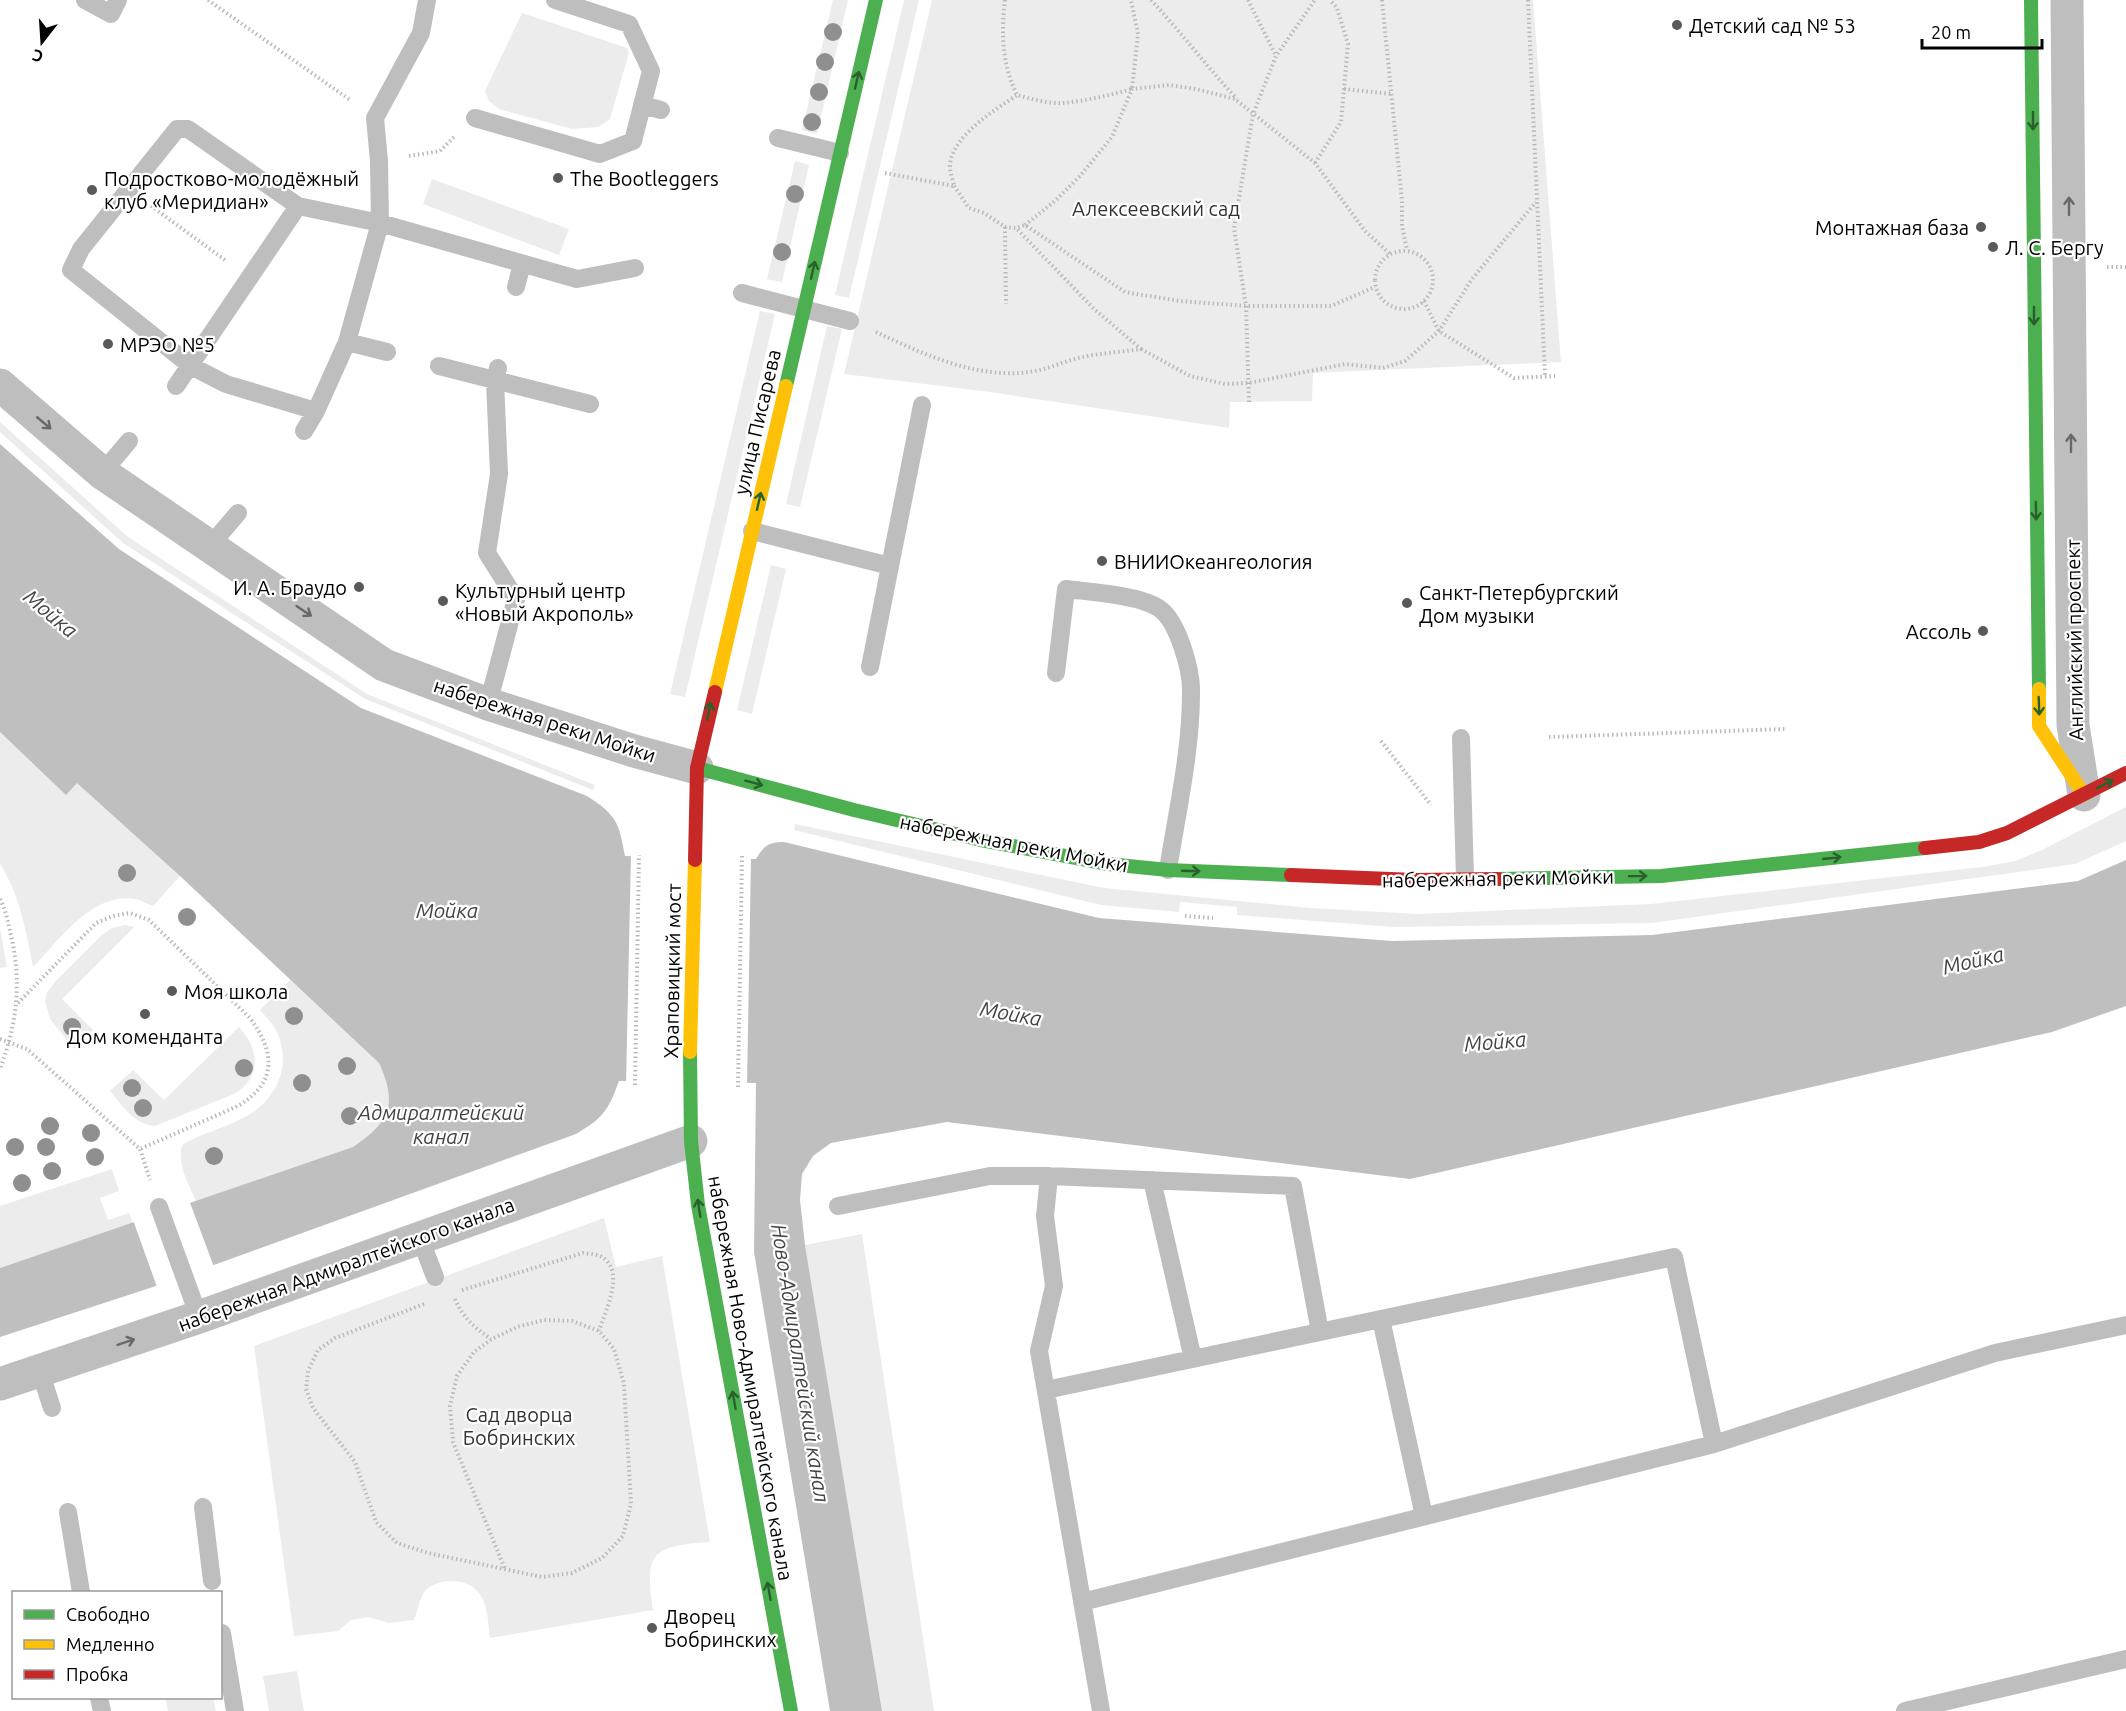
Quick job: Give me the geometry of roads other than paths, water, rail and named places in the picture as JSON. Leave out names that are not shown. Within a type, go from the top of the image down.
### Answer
[{"type":"main road","name":"улица Писарева","points":[[694,856],[697,768],[876,0]]},
{"type":"main road","name":"Английский проспект","points":[[2031,0],[2039,726],[2084,795]]},
{"type":"main road","name":"набережная реки Мойки","points":[[697,768],[854,810],[981,840],[1108,864],[1168,870],[1415,880],[1661,876],[1980,842],[2007,833],[2126,773]]},
{"type":"main road","name":"Храповицкий мост","points":[[689,1086],[694,856]]},
{"type":"main road","name":"набережная Ново-Адмиралтейского канала","points":[[689,1086],[691,1141],[698,1205],[791,1711]]},
{"type":"street","name":"Английский проспект","points":[[2067,0],[2073,725],[2084,795]]},
{"type":"street","name":"набережная реки Мойки","points":[[0,385],[102,472],[384,665],[488,704],[697,768]]},
{"type":"street","name":"набережная Адмиралтейского канала","points":[[0,1384],[199,1317],[691,1141]]},
{"type":"lane","points":[[85,0],[111,14],[118,0]]},
{"type":"lane","points":[[304,431],[316,411],[347,342],[380,223],[379,161],[375,118],[421,33],[427,0]]},
{"type":"lane","points":[[475,118],[600,154],[633,141],[651,71],[629,24],[555,0]]},
{"type":"lane","points":[[2032,94],[2068,95]]},
{"type":"lane","points":[[642,105],[661,110]]},
{"type":"lane","points":[[316,411],[226,384],[191,366],[71,270],[81,249],[177,129],[188,129],[298,206],[380,223],[577,279],[635,268]]},
{"type":"lane","points":[[778,138],[840,153]]},
{"type":"lane","points":[[176,386],[298,206]]},
{"type":"lane","points":[[516,287],[522,264]]},
{"type":"lane","points":[[742,293],[850,321]]},
{"type":"lane","points":[[347,342],[387,352]]},
{"type":"lane","points":[[2034,354],[2070,353]]},
{"type":"lane","points":[[439,366],[496,374],[590,404]]},
{"type":"lane","points":[[488,704],[516,599],[487,553],[499,474],[496,374]]},
{"type":"lane","points":[[870,667],[922,405]]},
{"type":"lane","points":[[102,472],[129,441]]},
{"type":"lane","points":[[209,547],[238,513]]},
{"type":"lane","points":[[752,531],[890,566]]},
{"type":"lane","points":[[1056,673],[1066,589],[1139,600],[1160,608],[1173,623],[1181,642],[1192,690],[1188,738],[1168,870]]},
{"type":"lane","points":[[1461,738],[1465,879]]},
{"type":"lane","points":[[838,1206],[990,1176],[1049,1176],[1293,1186],[1320,1332]]},
{"type":"lane","points":[[1049,1176],[1045,1216],[1054,1286],[1039,1351],[1101,1711]]},
{"type":"lane","points":[[1152,1180],[1193,1359]]},
{"type":"lane","points":[[159,1207],[199,1317]]},
{"type":"lane","points":[[420,1238],[435,1277]]},
{"type":"lane","points":[[1046,1390],[1674,1257],[1714,1444]]},
{"type":"lane","points":[[1381,1319],[1424,1516]]},
{"type":"lane","points":[[1082,1602],[1714,1444],[1995,1353],[2126,1325]]},
{"type":"lane","points":[[40,1371],[52,1408]]},
{"type":"lane","points":[[203,1507],[212,1581]]},
{"type":"lane","points":[[68,1512],[81,1591]]},
{"type":"lane","points":[[222,1633],[235,1711]]},
{"type":"lane","points":[[1905,1711],[2126,1659]]},
{"type":"water","name":"Мойка","points":[[0,444],[119,549],[361,708],[587,796],[605,809],[615,821],[621,835],[625,856],[756,859],[767,846],[784,842],[1099,918],[1392,941],[1652,935],[2078,881],[2126,860],[2126,1006],[2052,1032],[1410,1179],[947,1122],[831,1143],[813,1156],[802,1174],[800,1200],[805,1245],[882,1711],[830,1711],[754,1252],[756,1083],[619,1081],[604,1113],[576,1134],[153,1287],[0,1337],[0,1268],[353,1147],[375,1129],[387,1111],[389,1101],[385,1077],[379,1063],[180,876],[77,783],[66,795],[0,732]]},
{"type":"place","name":"Детский сад № 53","points":[[1677,25]]},
{"type":"place","name":"The Bootleggers","points":[[558,178]]},
{"type":"place","name":"Подростково-молодёжный клуб «Меридиан»","points":[[92,190]]},
{"type":"place","name":"Монтажная база","points":[[1981,227]]},
{"type":"place","name":"Л. С. Бергу","points":[[1993,247]]},
{"type":"place","name":"МРЭО №5","points":[[108,344]]},
{"type":"place","name":"ВНИИОкеангеология","points":[[1102,561]]},
{"type":"place","name":"И. А. Браудо","points":[[359,587]]},
{"type":"place","name":"Культурный центр «Новый Акрополь»","points":[[443,601]]},
{"type":"place","name":"Санкт-Петербургский Дом музыки","points":[[1407,603]]},
{"type":"place","name":"Ассоль","points":[[1983,631]]},
{"type":"place","name":"Моя школа","points":[[172,991]]},
{"type":"place","name":"Дом коменданта","points":[[145,1014]]},
{"type":"place","name":"Дворец Бобринских","points":[[652,1628]]},
{"type":"park label","name":"Алексеевский сад","points":[[1156,208]]},
{"type":"park label","name":"Сад дворца Бобринских","points":[[519,1426]]},
{"type":"water label","name":"Адмиралтейский канал","points":[[441,1124]]},
{"type":"water label","name":"Ново-Адмиралтейский канал","points":[[801,1363]]}]
